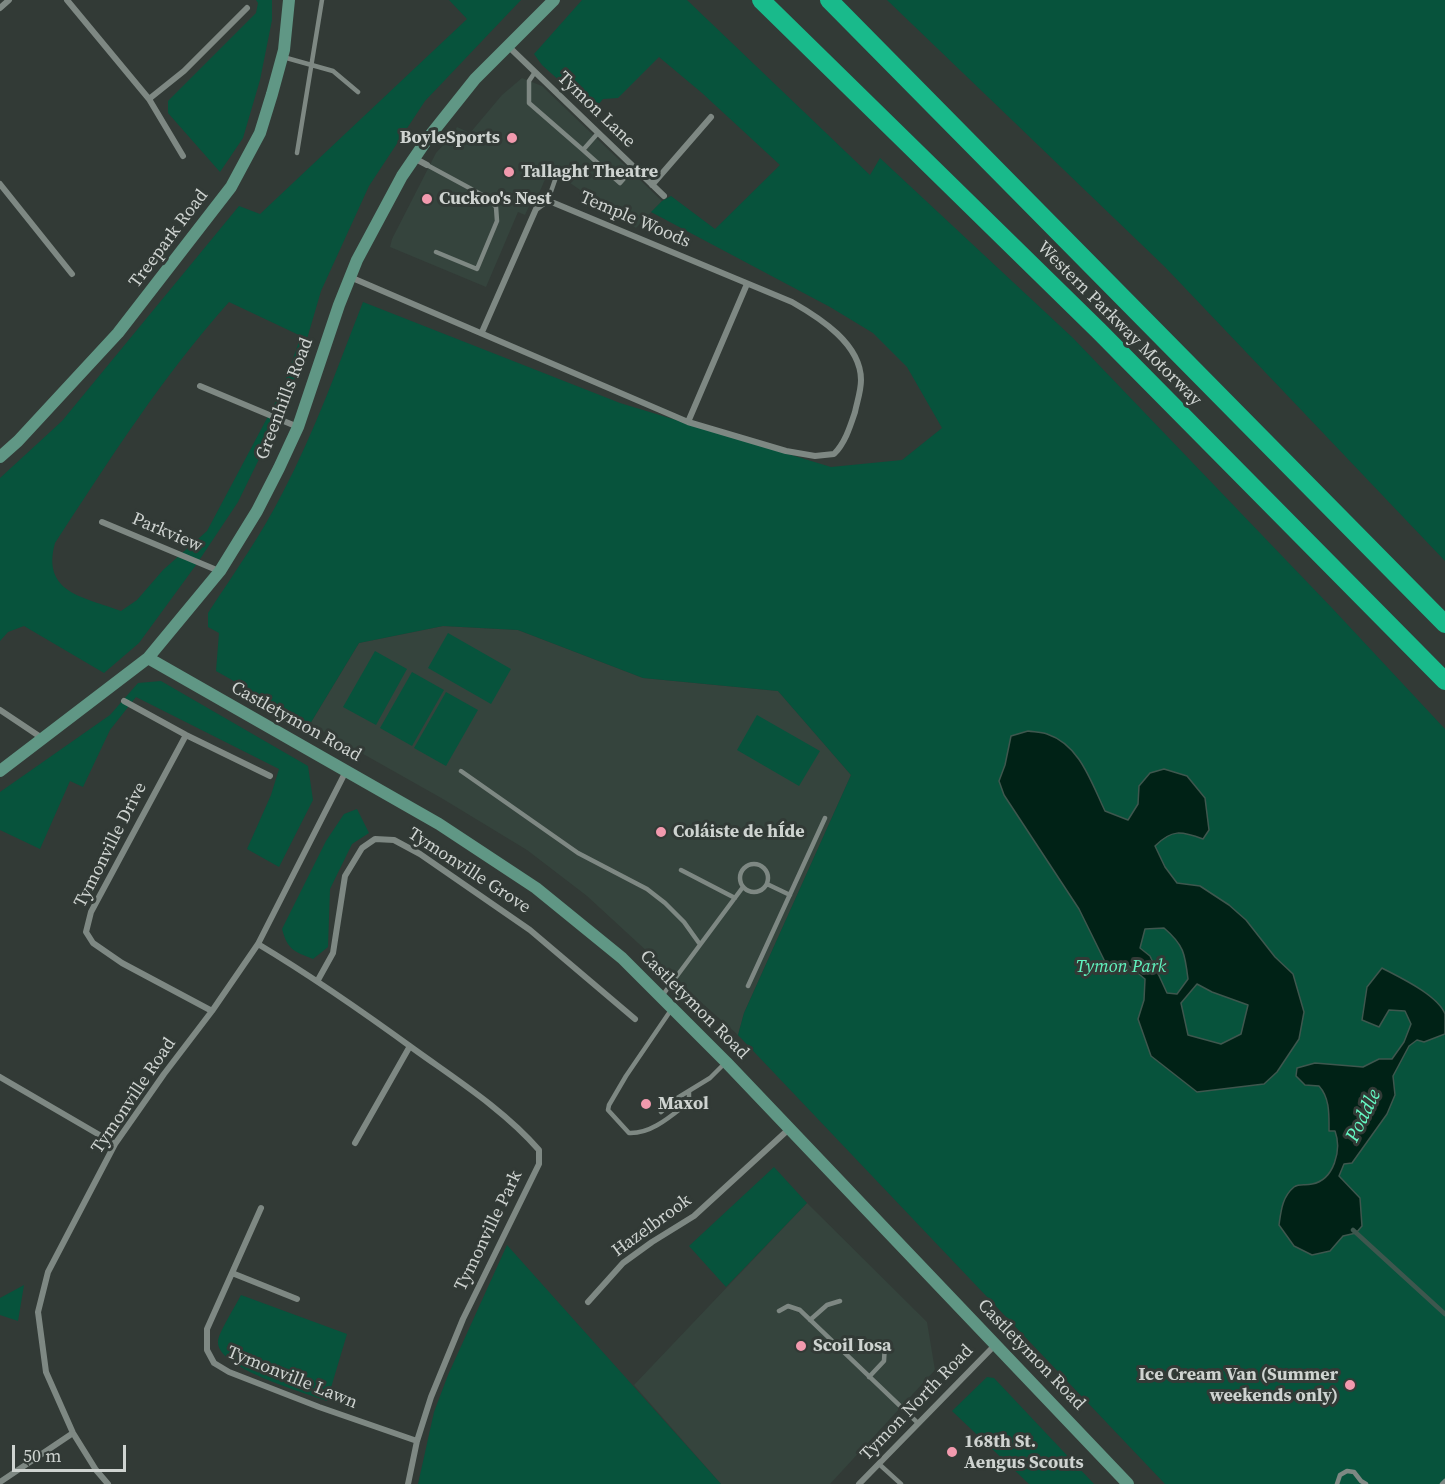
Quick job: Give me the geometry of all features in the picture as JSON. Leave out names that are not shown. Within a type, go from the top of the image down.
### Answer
[{"type":"highway","name":"Western Parkway Motorway","points":[[761,0],[1107,340],[1445,681]]},
{"type":"highway","name":"Western Parkway Motorway","points":[[829,0],[1445,624]]},
{"type":"street","points":[[0,8],[9,0]]},
{"type":"street","points":[[67,0],[149,99],[183,156]]},
{"type":"street","name":"Treepark Road","points":[[0,457],[18,441],[118,333],[231,187],[260,133],[282,57],[289,0]]},
{"type":"street","name":"Greenhills Road","points":[[0,771],[148,658],[220,571],[257,511],[298,428],[335,315],[350,277],[366,242],[414,158],[475,79],[554,0]]},
{"type":"street","points":[[149,99],[184,71],[247,8]]},
{"type":"street","name":"Tymon Lane","points":[[508,45],[664,196]]},
{"type":"street","points":[[652,185],[711,117]]},
{"type":"street","points":[[414,158],[427,165]]},
{"type":"street","points":[[0,184],[72,274]]},
{"type":"street","points":[[482,332],[536,209],[547,203]]},
{"type":"street","name":"Temple Woods","points":[[350,277],[688,422],[786,451],[824,456],[834,454],[851,423],[861,381],[860,368],[853,352],[829,327],[792,302],[604,222],[554,203],[547,203]]},
{"type":"street","points":[[688,422],[747,284]]},
{"type":"street","points":[[200,386],[298,428]]},
{"type":"street","name":"Parkview","points":[[102,522],[220,571]]},
{"type":"street","name":"Castletymon Road","points":[[148,658],[439,824],[536,888],[622,958],[726,1062],[1128,1484]]},
{"type":"street","points":[[124,701],[186,735],[270,776]]},
{"type":"street","points":[[0,710],[43,739]]},
{"type":"street","name":"Tymonville Drive","points":[[186,735],[92,912],[86,932],[93,943],[122,963],[212,1011]]},
{"type":"street","name":"Tymonville Road","points":[[108,1484],[96,1470],[73,1433],[46,1372],[38,1312],[48,1272],[115,1144],[258,944],[346,771]]},
{"type":"street","name":"Tymonville Grove","points":[[318,980],[333,953],[345,876],[362,848],[375,839],[394,840],[420,854],[531,930],[635,1019]]},
{"type":"street","name":"Tymonville Park","points":[[258,944],[318,980],[473,1091],[522,1131],[539,1150],[539,1164],[463,1319],[431,1397],[417,1441],[408,1484]]},
{"type":"street","points":[[355,1143],[410,1046]]},
{"type":"street","points":[[0,1077],[115,1144]]},
{"type":"street","name":"Hazelbrook","points":[[588,1302],[623,1263],[694,1216],[789,1129]]},
{"type":"street","name":"Tymonville Lawn","points":[[261,1208],[207,1329],[207,1350],[214,1363],[229,1372],[319,1407],[417,1441]]},
{"type":"street","points":[[232,1273],[297,1299]]},
{"type":"street","name":"Tymon North Road","points":[[859,1484],[996,1344]]},
{"type":"street","points":[[0,1482],[73,1433]]},
{"type":"lane","points":[[297,153],[322,0]]},
{"type":"lane","points":[[282,57],[333,71],[358,92]]},
{"type":"lane","points":[[535,72],[529,81],[529,103],[620,183],[634,167]]},
{"type":"lane","points":[[583,150],[598,133]]},
{"type":"lane","points":[[427,165],[488,198],[496,207],[497,220],[477,269],[436,252]]},
{"type":"lane","points":[[547,203],[555,180]]},
{"type":"lane","points":[[461,771],[578,852],[647,888],[684,922],[699,944]]},
{"type":"lane","points":[[748,986],[825,818]]},
{"type":"lane","points":[[755,864],[767,873],[767,884],[764,889],[753,892],[743,887],[740,882],[741,872],[745,867],[755,864]]},
{"type":"lane","points":[[681,870],[735,898]]},
{"type":"lane","points":[[767,884],[790,895]]},
{"type":"lane","points":[[662,996],[743,887]]},
{"type":"lane","points":[[672,1007],[626,1076],[609,1104],[608,1110],[629,1133],[638,1133],[667,1119],[689,1102],[689,1092]]},
{"type":"lane","points":[[661,1112],[674,1100],[710,1078],[726,1062]]},
{"type":"lane","points":[[810,1320],[827,1305],[840,1301]]},
{"type":"lane","points":[[779,1311],[788,1306],[800,1310],[918,1423]]},
{"type":"lane","points":[[869,1377],[884,1361],[885,1343]]},
{"type":"lane","points":[[879,1464],[901,1484]]},
{"type":"lane","points":[[1337,1484],[1340,1475],[1347,1471],[1358,1475],[1363,1483]]},
{"type":"shaded area","points":[[522,78],[542,86],[662,201],[636,228],[570,183],[571,181],[549,170],[537,198],[530,204],[525,215],[518,212],[486,287],[390,247],[436,153],[457,127],[470,133],[502,95]]},
{"type":"shaded area","name":"Coláiste de hÍde","points":[[443,626],[518,630],[643,678],[778,691],[851,775],[744,1013],[738,1035],[587,896],[527,850],[443,799],[310,724],[359,643]]},
{"type":"shaded area","name":"Scoil Iosa","points":[[807,1203],[927,1322],[935,1370],[830,1484],[721,1484],[634,1385]]},
{"type":"green space","points":[[256,0],[272,0],[272,20],[260,80],[243,138],[220,172],[168,113],[168,101],[256,13],[258,3]]},
{"type":"green space","points":[[449,0],[521,0],[425,101],[369,186],[321,291],[295,380],[284,408],[238,502],[196,565],[139,643],[104,673],[24,626],[8,632],[0,641],[0,478],[62,421],[239,206],[260,214],[467,19]],"holes":[[[229,302],[301,336],[282,390],[207,531],[163,570],[137,600],[121,611],[80,597],[60,583],[54,573],[52,560],[55,543],[159,389]]]},
{"type":"green space","name":"Tymon Park","points":[[582,0],[687,0],[870,175],[880,158],[1073,338],[1445,729],[1445,1484],[1165,1484],[738,1035],[744,1013],[851,775],[778,691],[643,678],[518,630],[443,626],[359,643],[310,724],[216,671],[219,633],[208,627],[208,613],[266,523],[295,469],[326,398],[363,302],[620,403],[831,467],[902,460],[942,428],[907,367],[873,333],[830,307],[651,212],[671,196],[715,229],[780,165],[659,57],[618,98],[603,99],[593,111],[542,65],[534,54]]},
{"type":"green space","points":[[887,0],[1445,0],[1445,561],[1165,267]]},
{"type":"green space","points":[[448,633],[511,669],[491,704],[428,668]]},
{"type":"green space","points":[[375,651],[407,669],[376,725],[343,707]]},
{"type":"green space","points":[[412,672],[444,690],[412,746],[380,728]]},
{"type":"green space","points":[[161,681],[308,766],[313,800],[279,867],[247,849],[271,795],[279,769],[136,697],[110,730],[83,787],[70,781],[40,849],[0,830],[0,792],[110,715],[138,683]]},
{"type":"green space","points":[[446,692],[478,710],[446,766],[414,748]]},
{"type":"green space","points":[[757,715],[820,751],[799,786],[737,750]]},
{"type":"green space","points":[[357,809],[369,833],[352,844],[330,889],[328,947],[313,959],[292,949],[282,929],[326,841],[344,814]]},
{"type":"green space","points":[[774,1167],[807,1203],[726,1287],[689,1246]]},
{"type":"green space","points":[[507,1245],[721,1484],[418,1484],[434,1412],[448,1375]]},
{"type":"green space","points":[[24,1285],[18,1321],[0,1315],[0,1298]]},
{"type":"green space","points":[[241,1295],[347,1334],[327,1401],[282,1386],[246,1370],[231,1361],[221,1351],[219,1337]]},
{"type":"green space","points":[[987,1377],[994,1378],[1094,1484],[1029,1484],[952,1411]]},
{"type":"water","points":[[1028,731],[1045,733],[1058,739],[1068,747],[1083,766],[1105,811],[1128,820],[1138,804],[1139,786],[1150,773],[1164,769],[1187,776],[1205,798],[1209,830],[1203,839],[1177,833],[1161,840],[1155,846],[1165,867],[1177,883],[1200,886],[1229,905],[1246,920],[1275,957],[1293,974],[1304,1012],[1299,1039],[1277,1072],[1264,1084],[1197,1092],[1151,1056],[1138,1019],[1144,1000],[1145,979],[1128,965],[1111,974],[1079,909],[1004,795],[999,781],[1011,736]],"holes":[[[1164,928],[1180,945],[1186,963],[1188,979],[1177,994],[1167,993],[1150,956],[1140,948],[1145,929]],[[1197,984],[1248,1005],[1241,1034],[1221,1044],[1188,1035],[1181,1003]]]},
{"type":"water","name":"Poddle","points":[[1382,968],[1417,987],[1435,1000],[1445,1014],[1445,1034],[1424,1042],[1417,1040],[1409,1046],[1393,1076],[1395,1095],[1387,1114],[1352,1163],[1344,1164],[1339,1176],[1360,1198],[1362,1226],[1356,1233],[1343,1236],[1330,1251],[1312,1255],[1294,1246],[1279,1225],[1281,1209],[1287,1195],[1294,1187],[1312,1184],[1326,1177],[1337,1155],[1337,1139],[1335,1131],[1329,1131],[1328,1107],[1323,1091],[1319,1086],[1305,1085],[1296,1076],[1297,1068],[1315,1063],[1363,1067],[1379,1059],[1392,1059],[1404,1042],[1411,1024],[1405,1011],[1389,1010],[1379,1027],[1362,1020],[1367,987]]},
{"type":"waterway","points":[[1353,1230],[1445,1314]]},
{"type":"place","name":"BoyleSports","points":[[512,138]]},
{"type":"place","name":"Tallaght Theatre","points":[[509,172]]},
{"type":"place","name":"Cuckoo's Nest","points":[[427,199]]},
{"type":"place","name":"Coláiste de hÍde","points":[[661,832]]},
{"type":"place","name":"Maxol","points":[[646,1104]]},
{"type":"place","name":"Scoil Iosa","points":[[801,1346]]},
{"type":"place","name":"Ice Cream Van (Summer weekends only)","points":[[1350,1385]]},
{"type":"place","name":"168th St. Aengus Scouts","points":[[952,1452]]}]
